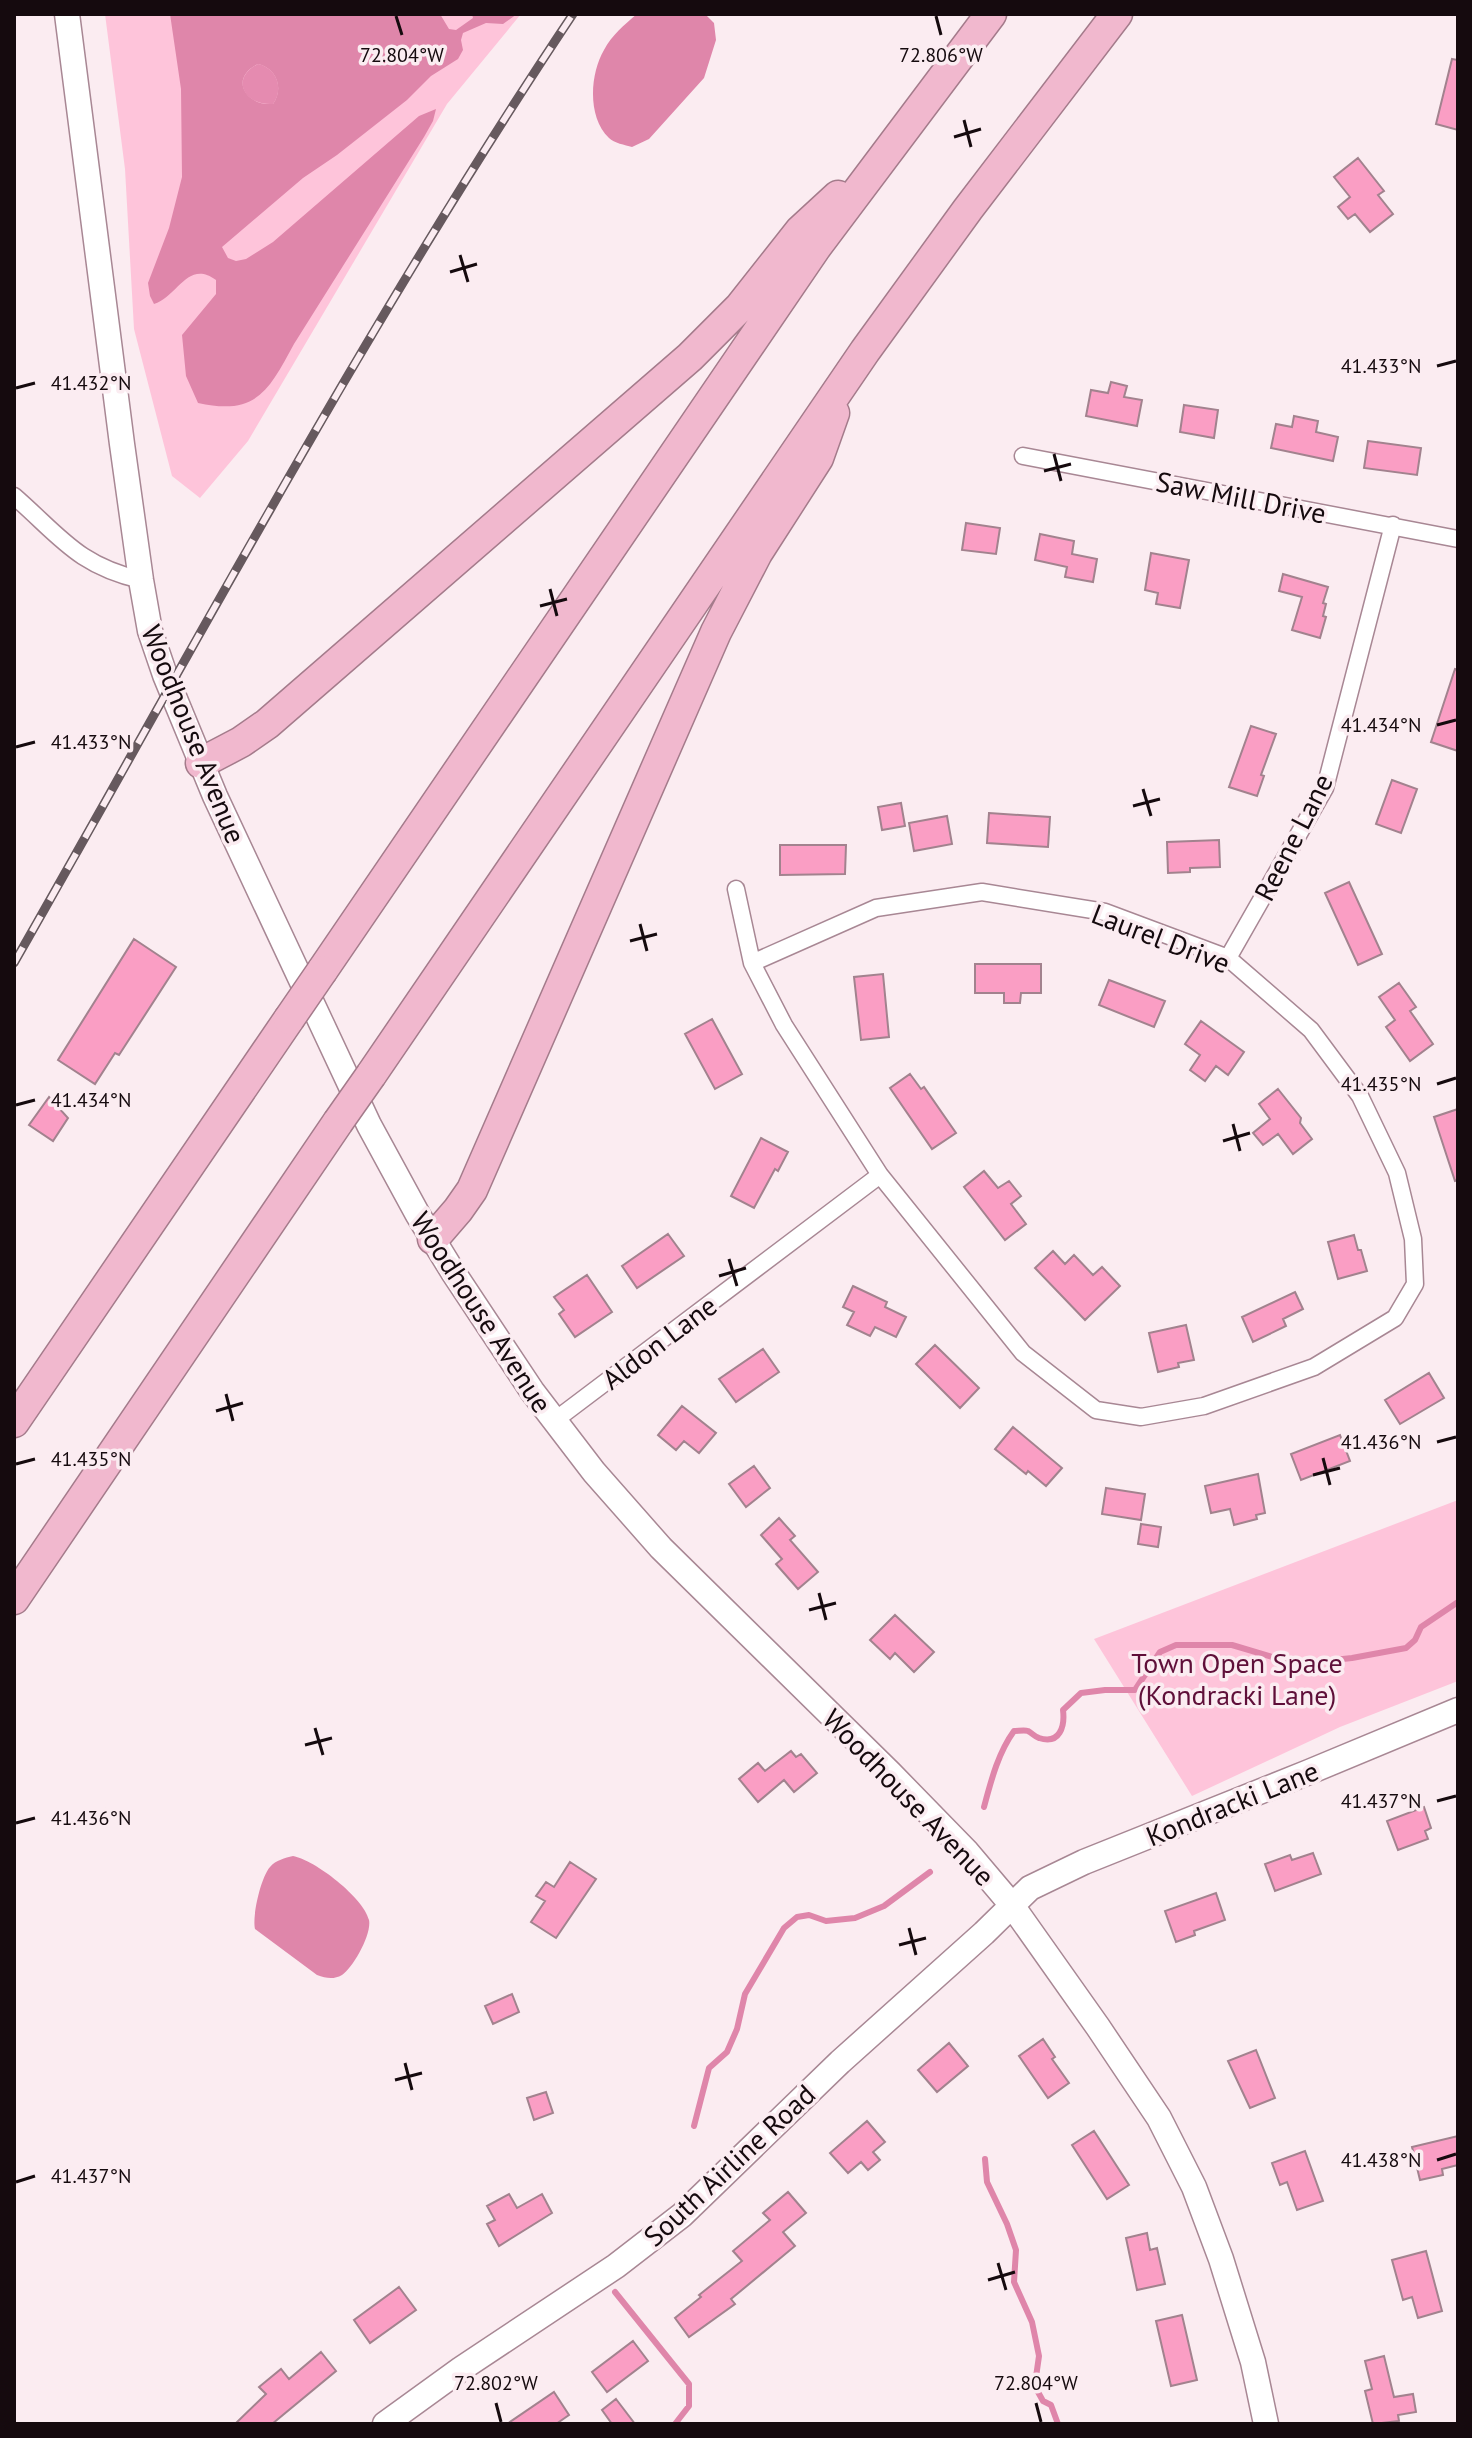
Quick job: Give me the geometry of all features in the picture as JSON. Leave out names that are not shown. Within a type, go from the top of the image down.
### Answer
[{"type":"highway","points":[[14,1422],[783,293],[991,14]]},
{"type":"highway","points":[[14,1599],[840,386],[968,209],[1117,14]]},
{"type":"highway","points":[[201,763],[267,724],[690,357],[740,307],[810,219],[866,178]]},
{"type":"highway","points":[[433,1239],[472,1190],[710,645],[757,553],[818,458],[840,386]]},
{"type":"main road","name":"Woodhouse Avenue","points":[[67,14],[145,609],[157,653],[201,763],[358,1102],[393,1172],[495,1337],[594,1472],[661,1548],[932,1816],[1011,1904],[1142,2092],[1177,2152],[1208,2221],[1253,2362],[1266,2424]]},
{"type":"main road","name":"Kondracki Lane","points":[[1011,1904],[1037,1883],[1064,1870],[1458,1710]]},
{"type":"main road","name":"South Airline Road","points":[[385,2424],[461,2369],[616,2266],[682,2215],[840,2062],[984,1933],[1011,1904]]},
{"type":"street","name":"Saw Mill Drive","points":[[1023,456],[1458,539]]},
{"type":"street","points":[[14,496],[80,556],[107,570],[141,580]]},
{"type":"street","name":"Reene Lane","points":[[1228,958],[1325,788],[1393,525]]},
{"type":"street","name":"Laurel Drive","points":[[736,889],[752,963],[784,1025],[880,1175],[1023,1353],[1096,1410],[1141,1417],[1204,1406],[1314,1367],[1395,1318],[1415,1284],[1413,1239],[1397,1173],[1360,1096],[1311,1030],[1228,958],[1105,912],[982,892],[876,908],[752,963]]},
{"type":"street","name":"Aldon Lane","points":[[554,1421],[880,1175]]},
{"type":"green space","points":[[105,14],[521,14],[447,104],[248,441],[200,498],[172,476],[134,329],[125,169]]},
{"type":"green space","name":"Town Open Space (Kondracki Lane)","points":[[1458,1500],[1458,1681],[1340,1727],[1192,1796],[1094,1639]]},
{"type":"shaded area","points":[[170,14],[440,14],[449,29],[456,30],[473,18],[472,14],[517,14],[503,24],[486,23],[463,33],[463,50],[458,59],[431,76],[407,100],[303,178],[222,247],[228,258],[236,261],[246,259],[273,242],[419,116],[436,109],[424,137],[277,374],[259,396],[234,406],[198,403],[186,376],[182,335],[216,294],[216,280],[198,274],[190,276],[154,304],[150,296],[148,283],[169,228],[182,177],[181,89]],"holes":[[[258,64],[265,66],[277,80],[278,92],[273,104],[255,101],[244,90],[244,76],[249,70]]]},
{"type":"shaded area","points":[[637,14],[705,14],[714,23],[716,40],[704,78],[649,139],[632,147],[611,140],[602,129],[593,95],[596,71],[604,50]]},
{"type":"shaded area","points":[[258,64],[270,70],[277,80],[278,92],[273,104],[255,101],[244,90],[244,77]]},
{"type":"shaded area","points":[[293,1856],[313,1865],[349,1891],[369,1920],[368,1934],[361,1950],[339,1977],[317,1975],[255,1929],[256,1906],[267,1872],[275,1863]]},
{"type":"building","points":[[1452,59],[1458,60],[1458,130],[1436,124]]},
{"type":"building","points":[[1358,158],[1384,191],[1378,195],[1393,214],[1370,232],[1355,214],[1348,219],[1338,207],[1350,197],[1334,177]]},
{"type":"building","points":[[1111,382],[1127,386],[1124,397],[1142,400],[1137,426],[1086,416],[1091,390],[1108,393]]},
{"type":"building","points":[[1184,405],[1218,410],[1214,438],[1180,432]]},
{"type":"building","points":[[1294,416],[1318,421],[1316,432],[1338,437],[1333,461],[1271,448],[1276,424],[1292,427]]},
{"type":"building","points":[[1368,441],[1421,448],[1417,475],[1364,468]]},
{"type":"building","points":[[966,523],[1000,528],[996,554],[962,550]]},
{"type":"building","points":[[1040,534],[1074,541],[1072,554],[1097,559],[1093,582],[1065,577],[1067,567],[1035,560]]},
{"type":"building","points":[[1151,553],[1189,560],[1180,608],[1156,604],[1158,593],[1145,590]]},
{"type":"building","points":[[1283,574],[1328,587],[1323,603],[1326,604],[1323,616],[1326,617],[1320,638],[1292,630],[1302,597],[1279,591]]},
{"type":"building","points":[[1455,669],[1458,670],[1458,751],[1431,742]]},
{"type":"building","points":[[1251,726],[1276,734],[1257,796],[1229,787]]},
{"type":"building","points":[[1392,780],[1417,789],[1401,833],[1376,824]]},
{"type":"building","points":[[901,803],[905,826],[882,830],[878,807]]},
{"type":"building","points":[[989,813],[1050,817],[1048,847],[987,843]]},
{"type":"building","points":[[947,816],[952,844],[914,851],[909,823]]},
{"type":"building","points":[[1219,840],[1220,867],[1190,868],[1190,872],[1168,873],[1167,842]]},
{"type":"building","points":[[780,845],[846,845],[845,874],[780,875]]},
{"type":"building","points":[[1349,882],[1382,954],[1358,965],[1325,893]]},
{"type":"building","points":[[134,939],[176,967],[119,1055],[115,1053],[95,1084],[58,1060]]},
{"type":"building","points":[[975,964],[1041,964],[1041,993],[1021,993],[1020,1003],[1004,1003],[1004,993],[975,993]]},
{"type":"building","points":[[883,974],[889,1037],[861,1040],[854,977]]},
{"type":"building","points":[[1109,980],[1165,1001],[1154,1027],[1099,1005]]},
{"type":"building","points":[[1399,983],[1416,1007],[1410,1011],[1433,1044],[1410,1061],[1386,1027],[1395,1020],[1379,997]]},
{"type":"building","points":[[712,1019],[742,1074],[715,1089],[685,1034]]},
{"type":"building","points":[[1201,1021],[1244,1052],[1228,1075],[1216,1066],[1205,1081],[1190,1070],[1200,1055],[1185,1044]]},
{"type":"building","points":[[910,1074],[921,1089],[924,1087],[956,1133],[932,1149],[890,1088]]},
{"type":"building","points":[[1278,1089],[1301,1118],[1300,1123],[1312,1139],[1293,1154],[1278,1134],[1263,1145],[1253,1133],[1270,1119],[1259,1104]]},
{"type":"building","points":[[49,1097],[68,1118],[53,1141],[29,1125]]},
{"type":"building","points":[[1458,1109],[1458,1180],[1455,1181],[1434,1117]]},
{"type":"building","points":[[761,1138],[788,1152],[754,1208],[731,1196]]},
{"type":"building","points":[[984,1171],[998,1188],[1009,1181],[1021,1196],[1011,1204],[1026,1224],[1005,1240],[964,1187]]},
{"type":"building","points":[[668,1234],[684,1256],[637,1288],[622,1266]]},
{"type":"building","points":[[1354,1235],[1367,1271],[1338,1279],[1328,1242]]},
{"type":"building","points":[[1053,1251],[1065,1264],[1074,1255],[1093,1275],[1102,1267],[1120,1286],[1085,1320],[1035,1268]]},
{"type":"building","points":[[587,1275],[612,1312],[575,1337],[559,1314],[564,1310],[554,1297]]},
{"type":"building","points":[[853,1286],[887,1302],[885,1307],[906,1317],[896,1337],[875,1327],[870,1336],[847,1325],[854,1312],[843,1307]]},
{"type":"building","points":[[1295,1292],[1303,1309],[1283,1319],[1286,1326],[1253,1342],[1242,1317]]},
{"type":"building","points":[[1186,1325],[1194,1360],[1158,1372],[1149,1333]]},
{"type":"building","points":[[935,1345],[979,1388],[960,1408],[916,1364]]},
{"type":"building","points":[[763,1349],[779,1372],[736,1402],[719,1379]]},
{"type":"building","points":[[1429,1373],[1444,1398],[1400,1424],[1385,1400]]},
{"type":"building","points":[[682,1406],[716,1433],[699,1453],[684,1441],[676,1450],[658,1435]]},
{"type":"building","points":[[1013,1427],[1062,1468],[1046,1486],[995,1449]]},
{"type":"building","points":[[1340,1435],[1350,1461],[1301,1480],[1291,1454]]},
{"type":"building","points":[[754,1466],[770,1488],[746,1507],[729,1484]]},
{"type":"building","points":[[1258,1474],[1265,1513],[1256,1515],[1257,1519],[1234,1525],[1230,1509],[1211,1513],[1205,1486]]},
{"type":"building","points":[[1106,1488],[1145,1494],[1141,1520],[1102,1514]]},
{"type":"building","points":[[779,1518],[795,1536],[790,1540],[818,1572],[798,1589],[776,1564],[782,1559],[761,1535]]},
{"type":"building","points":[[1141,1524],[1161,1527],[1158,1547],[1138,1544]]},
{"type":"building","points":[[895,1615],[934,1652],[914,1672],[895,1653],[890,1659],[870,1640]]},
{"type":"building","points":[[791,1751],[796,1757],[801,1754],[817,1773],[794,1792],[784,1780],[758,1802],[739,1779],[758,1763],[765,1771]]},
{"type":"building","points":[[1424,1807],[1431,1828],[1425,1831],[1428,1839],[1398,1850],[1387,1821]]},
{"type":"building","points":[[1313,1853],[1321,1874],[1275,1891],[1265,1864],[1290,1855],[1292,1860]]},
{"type":"building","points":[[570,1862],[596,1879],[556,1938],[531,1922],[545,1901],[536,1896],[546,1882],[554,1887]]},
{"type":"building","points":[[1216,1893],[1225,1920],[1194,1931],[1195,1935],[1176,1942],[1165,1911]]},
{"type":"building","points":[[512,1994],[519,2012],[493,2024],[485,2006]]},
{"type":"building","points":[[1043,2039],[1055,2057],[1052,2059],[1069,2083],[1048,2098],[1019,2056]]},
{"type":"building","points":[[949,2043],[968,2066],[937,2092],[918,2070]]},
{"type":"building","points":[[1256,2050],[1275,2098],[1250,2108],[1228,2061]]},
{"type":"building","points":[[546,2092],[553,2113],[534,2120],[527,2098]]},
{"type":"building","points":[[867,2121],[885,2142],[873,2152],[880,2160],[868,2170],[861,2162],[848,2173],[830,2153]]},
{"type":"building","points":[[1094,2131],[1129,2185],[1107,2199],[1072,2145]]},
{"type":"building","points":[[1458,2136],[1458,2165],[1442,2169],[1443,2175],[1420,2180],[1412,2147]]},
{"type":"building","points":[[1305,2151],[1323,2201],[1297,2210],[1287,2182],[1280,2185],[1272,2163]]},
{"type":"building","points":[[788,2192],[806,2213],[783,2232],[795,2246],[731,2299],[735,2304],[689,2337],[675,2318],[742,2261],[733,2251],[770,2220],[763,2213]]},
{"type":"building","points":[[509,2194],[517,2208],[542,2194],[552,2213],[499,2246],[487,2224],[495,2220],[487,2206]]},
{"type":"building","points":[[1147,2233],[1150,2250],[1157,2248],[1165,2284],[1137,2290],[1126,2238]]},
{"type":"building","points":[[1426,2251],[1442,2311],[1418,2318],[1412,2297],[1403,2300],[1392,2260]]},
{"type":"building","points":[[399,2287],[416,2310],[370,2343],[354,2320]]},
{"type":"building","points":[[1182,2315],[1197,2380],[1171,2386],[1156,2321]]},
{"type":"building","points":[[633,2341],[648,2361],[607,2392],[592,2372]]},
{"type":"building","points":[[321,2352],[336,2371],[272,2424],[235,2424],[266,2394],[259,2387],[281,2369],[289,2379]]},
{"type":"building","points":[[1384,2356],[1394,2397],[1413,2394],[1416,2412],[1398,2415],[1399,2421],[1373,2424],[1365,2391],[1372,2389],[1365,2361]]},
{"type":"building","points":[[554,2392],[569,2415],[556,2424],[507,2424]]},
{"type":"building","points":[[616,2399],[635,2424],[612,2424],[602,2410]]},
{"type":"waterway","points":[[984,1807],[999,1758],[1014,1731],[1027,1731],[1039,1738],[1052,1739],[1062,1728],[1063,1710],[1081,1693],[1135,1690],[1160,1652],[1176,1645],[1232,1645],[1296,1664],[1352,1658],[1406,1648],[1415,1640],[1421,1627],[1458,1602]]},
{"type":"waterway","points":[[694,2126],[709,2068],[727,2052],[737,2029],[745,1994],[784,1928],[797,1917],[809,1915],[826,1921],[855,1918],[884,1906],[930,1872]]},
{"type":"waterway","points":[[985,2159],[987,2182],[1016,2250],[1014,2282],[1032,2322],[1039,2356],[1036,2377],[1038,2392],[1043,2401],[1051,2405],[1058,2424]]},
{"type":"waterway","points":[[615,2292],[689,2384],[689,2406],[675,2424]]},
{"type":"railway","points":[[14,963],[354,364],[498,129],[573,14]]}]
